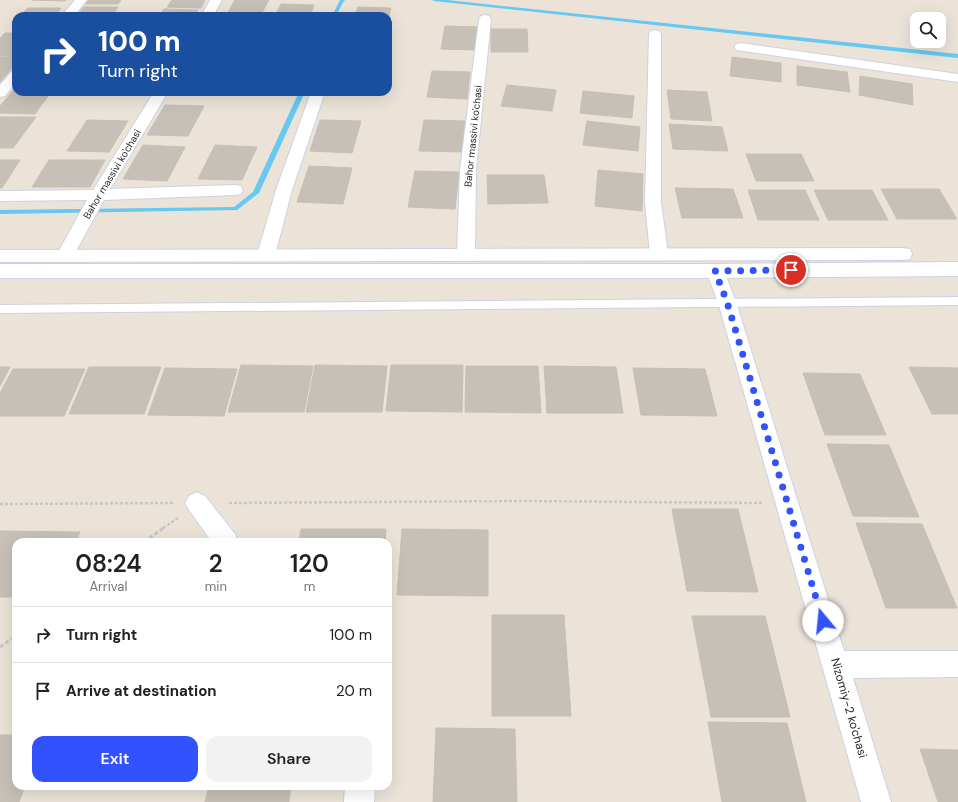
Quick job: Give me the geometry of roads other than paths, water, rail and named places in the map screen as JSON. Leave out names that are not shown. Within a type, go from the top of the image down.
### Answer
[{"type":"main road","points":[[0,256],[958,254]]},
{"type":"main road","points":[[0,271],[715,271],[958,269]]},
{"type":"street","points":[[70,12],[81,0]]},
{"type":"street","points":[[209,12],[216,0]]},
{"type":"street","name":"Bahor massivi ko'chasi","points":[[466,254],[468,170],[485,19]]},
{"type":"street","points":[[656,34],[653,202],[659,254]]},
{"type":"street","points":[[741,47],[958,78]]},
{"type":"street","points":[[0,93],[12,80]]},
{"type":"street","name":"Bahor massivi ko'chasi","points":[[65,256],[98,195],[159,96]]},
{"type":"street","points":[[266,255],[284,190],[317,96]]},
{"type":"street","points":[[0,196],[98,195],[234,190]]},
{"type":"street","name":"Nizomiy-2 ko'chasi","points":[[715,271],[727,302],[788,503],[837,665],[876,802]]},
{"type":"street","points":[[198,503],[223,538]]},
{"type":"street","points":[[837,665],[958,664]]},
{"type":"street","points":[[359,802],[360,790]]},
{"type":"lane","points":[[0,309],[958,301]]},
{"type":"waterway","points":[[336,12],[343,0]]},
{"type":"waterway","points":[[434,0],[958,56]]},
{"type":"waterway","points":[[0,212],[235,209],[256,193],[300,96]]}]
